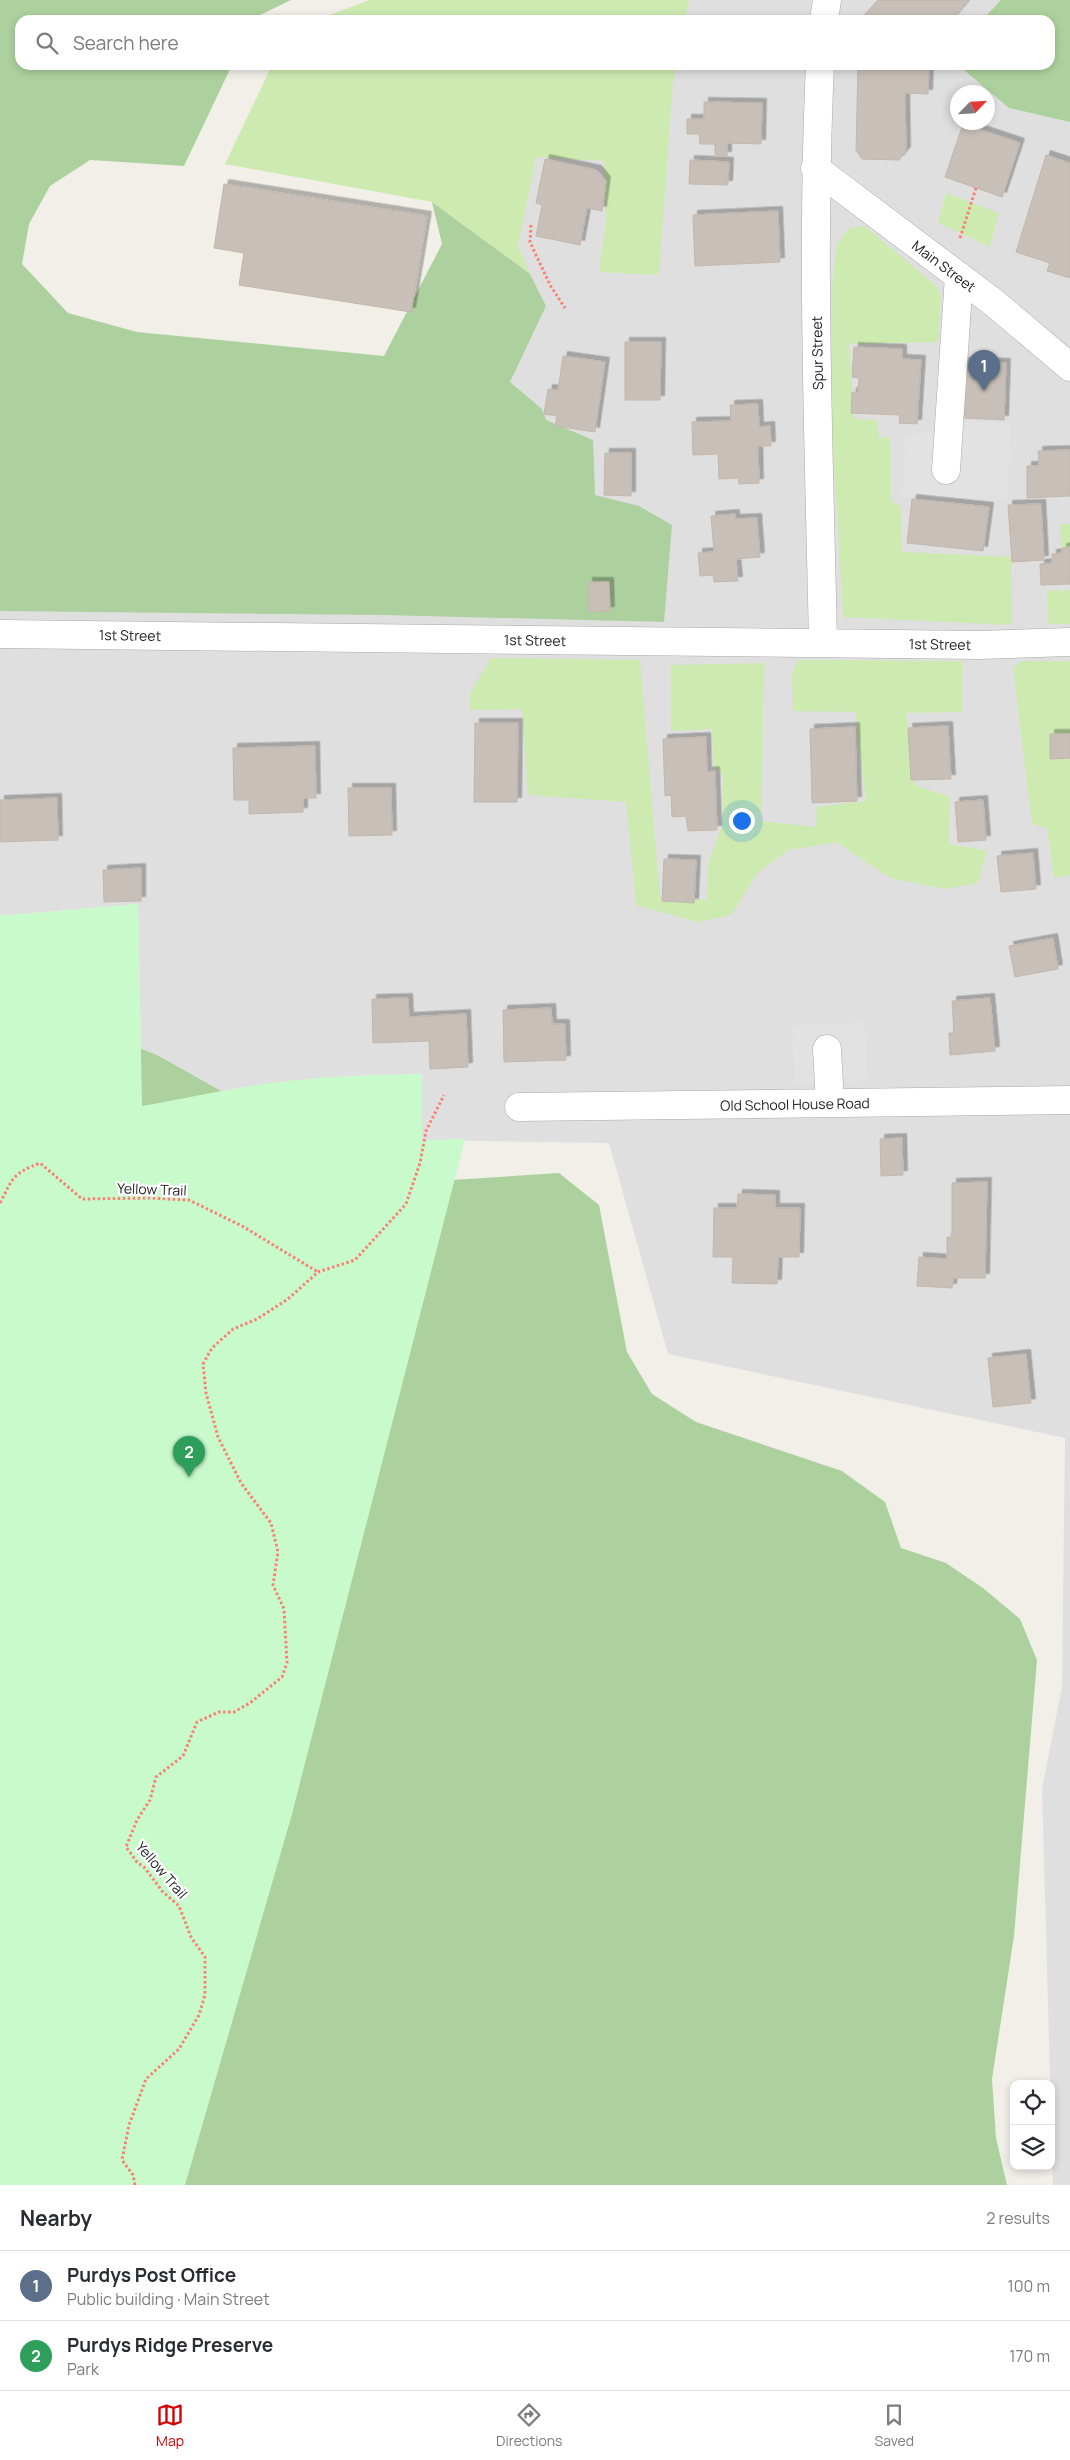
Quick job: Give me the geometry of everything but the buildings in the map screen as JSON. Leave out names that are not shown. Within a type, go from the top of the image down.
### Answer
[{"type":"street","points":[[825,15],[827,0]]},
{"type":"street","name":"Spur Street","points":[[820,70],[815,168],[823,642]]},
{"type":"street","name":"Main Street","points":[[815,168],[954,273],[1070,366]]},
{"type":"street","points":[[946,470],[954,273]]},
{"type":"street","name":"1st Street","points":[[0,634],[979,645],[1070,642]]},
{"type":"street","points":[[828,1049],[830,1103]]},
{"type":"street","name":"Old School House Road","points":[[519,1107],[1070,1100]]},
{"type":"path","points":[[954,273],[976,188]]},
{"type":"path","points":[[531,225],[530,242],[550,284],[565,308]]},
{"type":"path","name":"Yellow Trail","points":[[134,2185],[133,2175],[122,2160],[128,2125],[146,2079],[179,2049],[199,2014],[205,1995],[205,1957],[191,1937],[179,1906],[162,1891],[126,1847],[137,1820],[150,1800],[156,1777],[184,1756],[197,1722],[219,1712],[234,1712],[250,1704],[282,1677],[287,1663],[284,1609],[273,1586],[278,1552],[271,1523],[241,1483],[218,1437],[206,1393],[203,1364],[212,1348],[233,1329],[257,1319],[288,1299],[318,1272],[355,1260],[406,1204],[420,1163],[426,1131],[444,1095]]},
{"type":"path","name":"Yellow Trail","points":[[0,1203],[12,1180],[20,1171],[40,1163],[82,1199],[150,1198],[189,1200],[242,1226],[318,1272]]},
{"type":"shaded area","points":[[620,0],[1035,0],[1039,15],[610,15]]},
{"type":"shaded area","points":[[1070,46],[1070,2185],[1053,2185],[1053,2170],[1055,2170],[1055,2080],[1050,2080],[1042,1789],[1062,1687],[1065,1438],[668,1354],[609,1143],[422,1140],[421,1074],[351,1076],[281,1082],[142,1106],[138,904],[0,916],[0,471],[448,475],[487,192],[572,70],[1055,70],[1055,60]]},
{"type":"shaded area","points":[[941,421],[1010,423],[1008,500],[903,497],[905,435],[935,431]]},
{"type":"shaded area","points":[[864,1022],[868,1081],[795,1085],[792,1026]]},
{"type":"green space","points":[[0,0],[291,0],[260,15],[15,15],[15,70],[230,70],[184,166],[90,160],[50,186],[29,224],[22,264],[68,313],[137,332],[384,356],[442,244],[432,202],[530,274],[546,306],[510,382],[542,409],[546,420],[593,440],[595,495],[639,506],[672,525],[664,622],[384,615],[0,611]]},
{"type":"green space","points":[[370,0],[689,0],[686,15],[330,15]]},
{"type":"green space","points":[[1001,0],[1070,0],[1070,122],[1009,108],[995,96],[995,85],[982,85],[964,70],[1055,70],[1055,15],[987,15]]},
{"type":"green space","points":[[270,70],[676,70],[673,81],[659,275],[599,272],[606,220],[604,161],[536,157],[518,246],[530,274],[432,202],[225,164]]},
{"type":"green space","points":[[946,193],[999,213],[990,247],[938,223]]},
{"type":"green space","points":[[865,226],[935,285],[941,297],[938,342],[849,344],[854,419],[877,420],[879,438],[890,436],[891,502],[901,506],[902,552],[1011,557],[1012,625],[843,617],[831,413],[832,287],[837,244],[849,228]]},
{"type":"green space","points":[[1060,524],[1070,524],[1070,548],[1061,549]]},
{"type":"green space","points":[[1070,590],[1070,624],[1048,624],[1047,591]]},
{"type":"green space","points":[[491,658],[640,660],[660,897],[707,900],[708,864],[722,825],[723,776],[714,765],[712,729],[671,731],[671,665],[764,663],[761,821],[816,827],[817,807],[866,801],[855,712],[793,711],[792,673],[798,660],[963,661],[962,712],[906,713],[915,785],[950,797],[949,844],[987,851],[978,883],[946,889],[890,878],[836,842],[789,850],[758,872],[731,915],[697,922],[636,905],[626,802],[528,795],[522,709],[470,710],[470,693]]},
{"type":"green space","points":[[1021,661],[1070,661],[1070,875],[1054,878],[1047,828],[1032,824],[1013,668]]},
{"type":"green space","points":[[138,904],[142,1106],[246,1087],[299,1080],[422,1074],[422,1140],[465,1139],[292,1814],[185,2185],[0,2185],[0,916]]},
{"type":"green space","points":[[103,1034],[157,1055],[355,1166],[406,1183],[559,1173],[599,1205],[627,1352],[652,1394],[696,1422],[842,1471],[885,1502],[901,1548],[946,1563],[983,1588],[1020,1619],[1037,1660],[1014,1936],[992,2079],[996,2138],[1007,2185],[0,2185]]},
{"type":"place","name":"Purdys Post Office","points":[[984,391]]},
{"type":"place","name":"Purdys Ridge Preserve","points":[[189,1477]]}]
